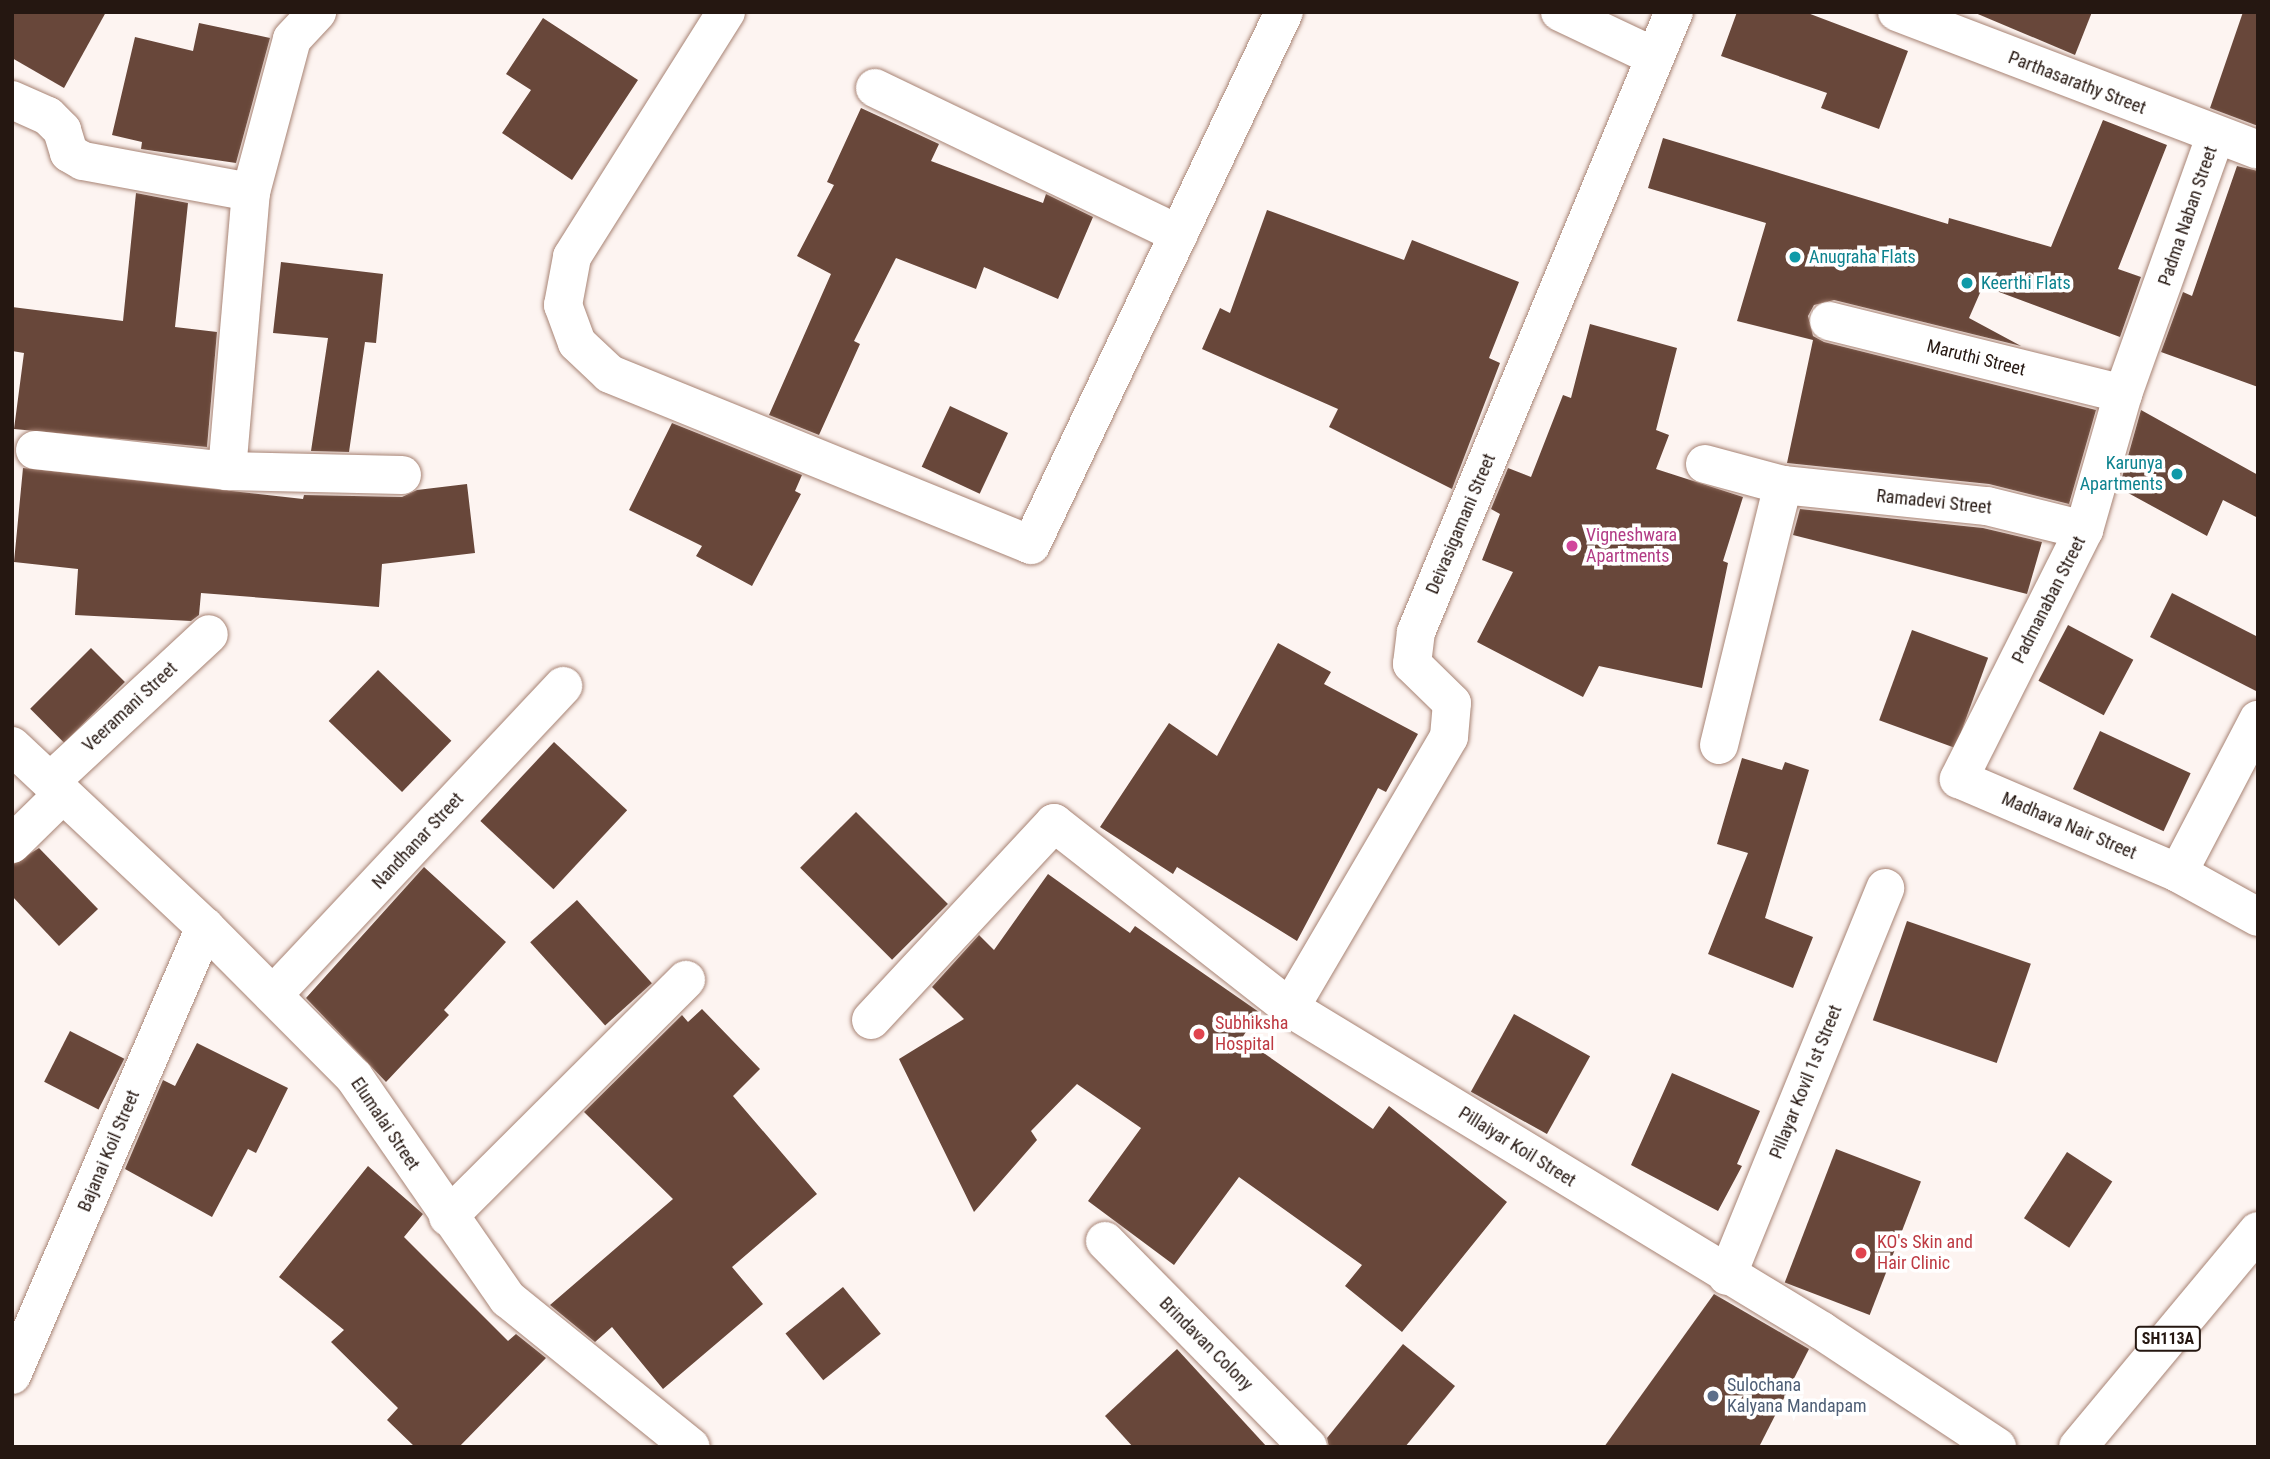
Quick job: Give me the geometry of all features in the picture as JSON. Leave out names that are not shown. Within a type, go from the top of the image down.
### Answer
[{"type":"street","points":[[227,471],[251,192],[292,39],[317,12]]},
{"type":"street","points":[[726,12],[572,257],[563,305],[577,343],[610,374],[1031,545],[1284,12]]},
{"type":"street","points":[[1560,12],[1655,57]]},
{"type":"street","name":"Deivasigamani Street","points":[[1290,1008],[1448,737],[1452,703],[1412,664],[1416,632],[1674,12]]},
{"type":"street","name":"Parthasarathy Street","points":[[1897,12],[2215,137],[2258,150]]},
{"type":"street","points":[[874,88],[1179,234]]},
{"type":"street","points":[[12,100],[48,116],[62,130],[69,153],[83,161],[251,192]]},
{"type":"street","name":"Padma Naban Street","points":[[2160,295],[2215,137]]},
{"type":"street","name":"Padmanaban Street","points":[[1959,779],[2084,530],[2123,394],[2160,295]]},
{"type":"street","name":"Maruthi Street","points":[[1829,321],[2123,394]]},
{"type":"street","points":[[35,450],[227,471],[402,475]]},
{"type":"street","name":"Ramadevi Street","points":[[1705,464],[1783,485],[1987,506],[2084,530]]},
{"type":"street","points":[[1719,745],[1783,485]]},
{"type":"street","name":"Veeramani Street","points":[[12,844],[57,788],[209,634]]},
{"type":"street","name":"Nandhanar Street","points":[[273,995],[563,686]]},
{"type":"street","points":[[2178,873],[2258,720]]},
{"type":"street","name":"Elumalai Street","points":[[12,746],[205,927],[354,1076],[448,1217],[508,1299],[691,1447]]},
{"type":"street","name":"Madhava Nair Street","points":[[1959,779],[2178,873],[2258,918]]},
{"type":"street","name":"Pillaiyar Koil Street","points":[[871,1020],[1054,823],[1290,1008],[1727,1276],[1822,1331],[1997,1447]]},
{"type":"street","name":"Pillayar Kovil 1st Street","points":[[1727,1276],[1885,888]]},
{"type":"street","name":"Bajanai Koil Street","points":[[12,1375],[205,927]]},
{"type":"street","points":[[448,1217],[686,980]]},
{"type":"street","name":"SH113A","points":[[2078,1447],[2258,1231]]},
{"type":"street","name":"Brindavan Colony","points":[[1105,1241],[1308,1447]]},
{"type":"building","points":[[12,12],[106,12],[64,88],[12,58]]},
{"type":"building","points":[[1737,12],[1805,12],[1908,51],[1879,129],[1821,108],[1827,93],[1721,56]]},
{"type":"building","points":[[1973,12],[2092,12],[2075,55]]},
{"type":"building","points":[[2243,12],[2258,12],[2258,126],[2210,108]]},
{"type":"building","points":[[543,18],[638,80],[572,180],[502,133],[531,90],[506,74]]},
{"type":"building","points":[[199,23],[270,38],[236,163],[141,149],[142,142],[112,135],[135,37],[193,51]]},
{"type":"building","points":[[861,108],[939,144],[931,161],[1043,203],[1046,194],[1093,217],[1058,299],[984,267],[976,289],[896,258],[854,341],[860,344],[819,435],[769,415],[831,274],[797,256],[834,185],[827,182]]},
{"type":"building","points":[[2103,120],[2167,145],[2118,269],[2141,277],[2120,337],[1983,286],[1969,318],[2021,346],[1834,300],[1814,305],[1808,316],[1813,336],[1824,342],[2096,410],[2069,504],[1989,484],[1787,463],[1813,340],[1737,321],[1766,223],[1648,188],[1663,138],[1948,224],[1949,218],[2051,247]]},
{"type":"building","points":[[2237,166],[2258,171],[2258,387],[2161,352],[2183,292],[2192,296]]},
{"type":"building","points":[[136,193],[188,203],[175,327],[217,332],[207,447],[14,429],[24,353],[12,351],[12,307],[123,321]]},
{"type":"building","points":[[1267,210],[1404,260],[1412,240],[1519,282],[1489,358],[1500,363],[1452,489],[1329,427],[1338,409],[1202,349],[1220,308],[1230,313]]},
{"type":"building","points":[[281,262],[383,274],[376,343],[365,342],[349,452],[311,451],[328,338],[273,333]]},
{"type":"building","points":[[1590,324],[1677,348],[1656,430],[1669,435],[1656,469],[1743,497],[1723,561],[1728,563],[1702,688],[1599,666],[1583,697],[1477,642],[1513,572],[1482,560],[1500,514],[1491,509],[1508,468],[1531,477],[1563,395],[1571,398]]},
{"type":"building","points":[[950,406],[1008,433],[980,494],[922,467]]},
{"type":"building","name":"Karunya Apartments","points":[[2141,410],[2258,475],[2258,518],[2223,500],[2207,536],[2119,488]]},
{"type":"building","points":[[672,423],[802,475],[795,491],[801,494],[752,586],[696,556],[702,546],[629,510]]},
{"type":"building","points":[[23,468],[303,499],[304,495],[402,497],[417,490],[467,484],[475,553],[382,564],[379,607],[201,593],[199,615],[191,621],[75,615],[78,569],[14,562]]},
{"type":"building","points":[[1800,509],[1983,528],[2042,542],[2027,594],[1793,535]]},
{"type":"building","points":[[2172,593],[2258,637],[2258,692],[2150,637]]},
{"type":"building","points":[[2068,625],[2133,660],[2104,715],[2038,681]]},
{"type":"building","points":[[1912,630],[1988,658],[1955,748],[1879,720]]},
{"type":"building","points":[[1278,643],[1331,672],[1324,684],[1418,734],[1386,792],[1378,788],[1297,941],[1177,867],[1173,874],[1100,827],[1169,723],[1217,756]]},
{"type":"building","points":[[91,648],[125,682],[64,743],[30,709]]},
{"type":"building","points":[[378,670],[451,741],[402,792],[329,721]]},
{"type":"building","points":[[2100,731],[2191,773],[2164,831],[2073,789]]},
{"type":"building","points":[[554,742],[627,810],[553,889],[480,821]]},
{"type":"building","points":[[1742,758],[1782,770],[1785,762],[1809,770],[1765,918],[1813,937],[1793,988],[1708,954],[1748,853],[1717,844]]},
{"type":"building","points":[[856,812],[948,904],[892,960],[800,868]]},
{"type":"building","points":[[39,848],[98,909],[59,946],[12,896],[12,865]]},
{"type":"building","points":[[424,867],[506,942],[444,1010],[449,1015],[386,1082],[306,998]]},
{"type":"building","points":[[1048,874],[1130,933],[1135,926],[1259,1012],[1242,1038],[1373,1129],[1389,1106],[1507,1202],[1402,1332],[1345,1286],[1362,1265],[1239,1177],[1174,1265],[1088,1201],[1141,1128],[1077,1084],[1031,1131],[1037,1140],[974,1212],[899,1059],[964,1019],[932,987],[979,935],[994,950]]},
{"type":"building","points":[[577,900],[652,983],[605,1025],[530,942]]},
{"type":"building","points":[[1907,921],[2031,964],[1997,1063],[1873,1020]]},
{"type":"building","points":[[702,1009],[760,1069],[733,1096],[817,1194],[732,1267],[763,1304],[663,1389],[612,1327],[595,1342],[550,1305],[673,1199],[584,1112],[682,1015],[688,1022]]},
{"type":"building","points":[[1514,1014],[1590,1056],[1547,1134],[1471,1092]]},
{"type":"building","points":[[70,1031],[124,1059],[98,1109],[44,1082]]},
{"type":"building","points":[[197,1043],[288,1088],[256,1153],[248,1149],[212,1217],[125,1169],[163,1080],[175,1086]]},
{"type":"building","points":[[1672,1073],[1760,1111],[1737,1164],[1742,1166],[1718,1211],[1631,1165]]},
{"type":"building","points":[[1836,1149],[1921,1182],[1870,1315],[1785,1283]]},
{"type":"building","points":[[2067,1152],[2112,1181],[2069,1248],[2024,1218]]},
{"type":"building","points":[[368,1166],[423,1214],[404,1237],[508,1341],[516,1334],[546,1358],[459,1447],[415,1447],[387,1420],[398,1408],[331,1342],[344,1330],[279,1277]]},
{"type":"building","points":[[843,1287],[881,1334],[823,1380],[785,1334]]},
{"type":"building","name":"Sulochana Kalyana Mandapam","points":[[1714,1294],[1809,1349],[1759,1447],[1604,1447]]},
{"type":"building","points":[[1403,1344],[1455,1386],[1405,1447],[1329,1447],[1327,1438]]},
{"type":"building","points":[[1177,1349],[1267,1447],[1133,1447],[1105,1416]]},
{"type":"place","name":"Anugraha Flats","points":[[1795,257]]},
{"type":"place","name":"Keerthi Flats","points":[[1967,283]]},
{"type":"place","name":"Karunya Apartments","points":[[2177,474]]},
{"type":"place","name":"Vigneshwara Apartments","points":[[1572,546]]},
{"type":"place","name":"Subhiksha Hospital","points":[[1199,1034]]},
{"type":"place","name":"KO's Skin and Hair Clinic","points":[[1861,1253]]},
{"type":"place","name":"Sulochana Kalyana Mandapam","points":[[1713,1396]]}]
